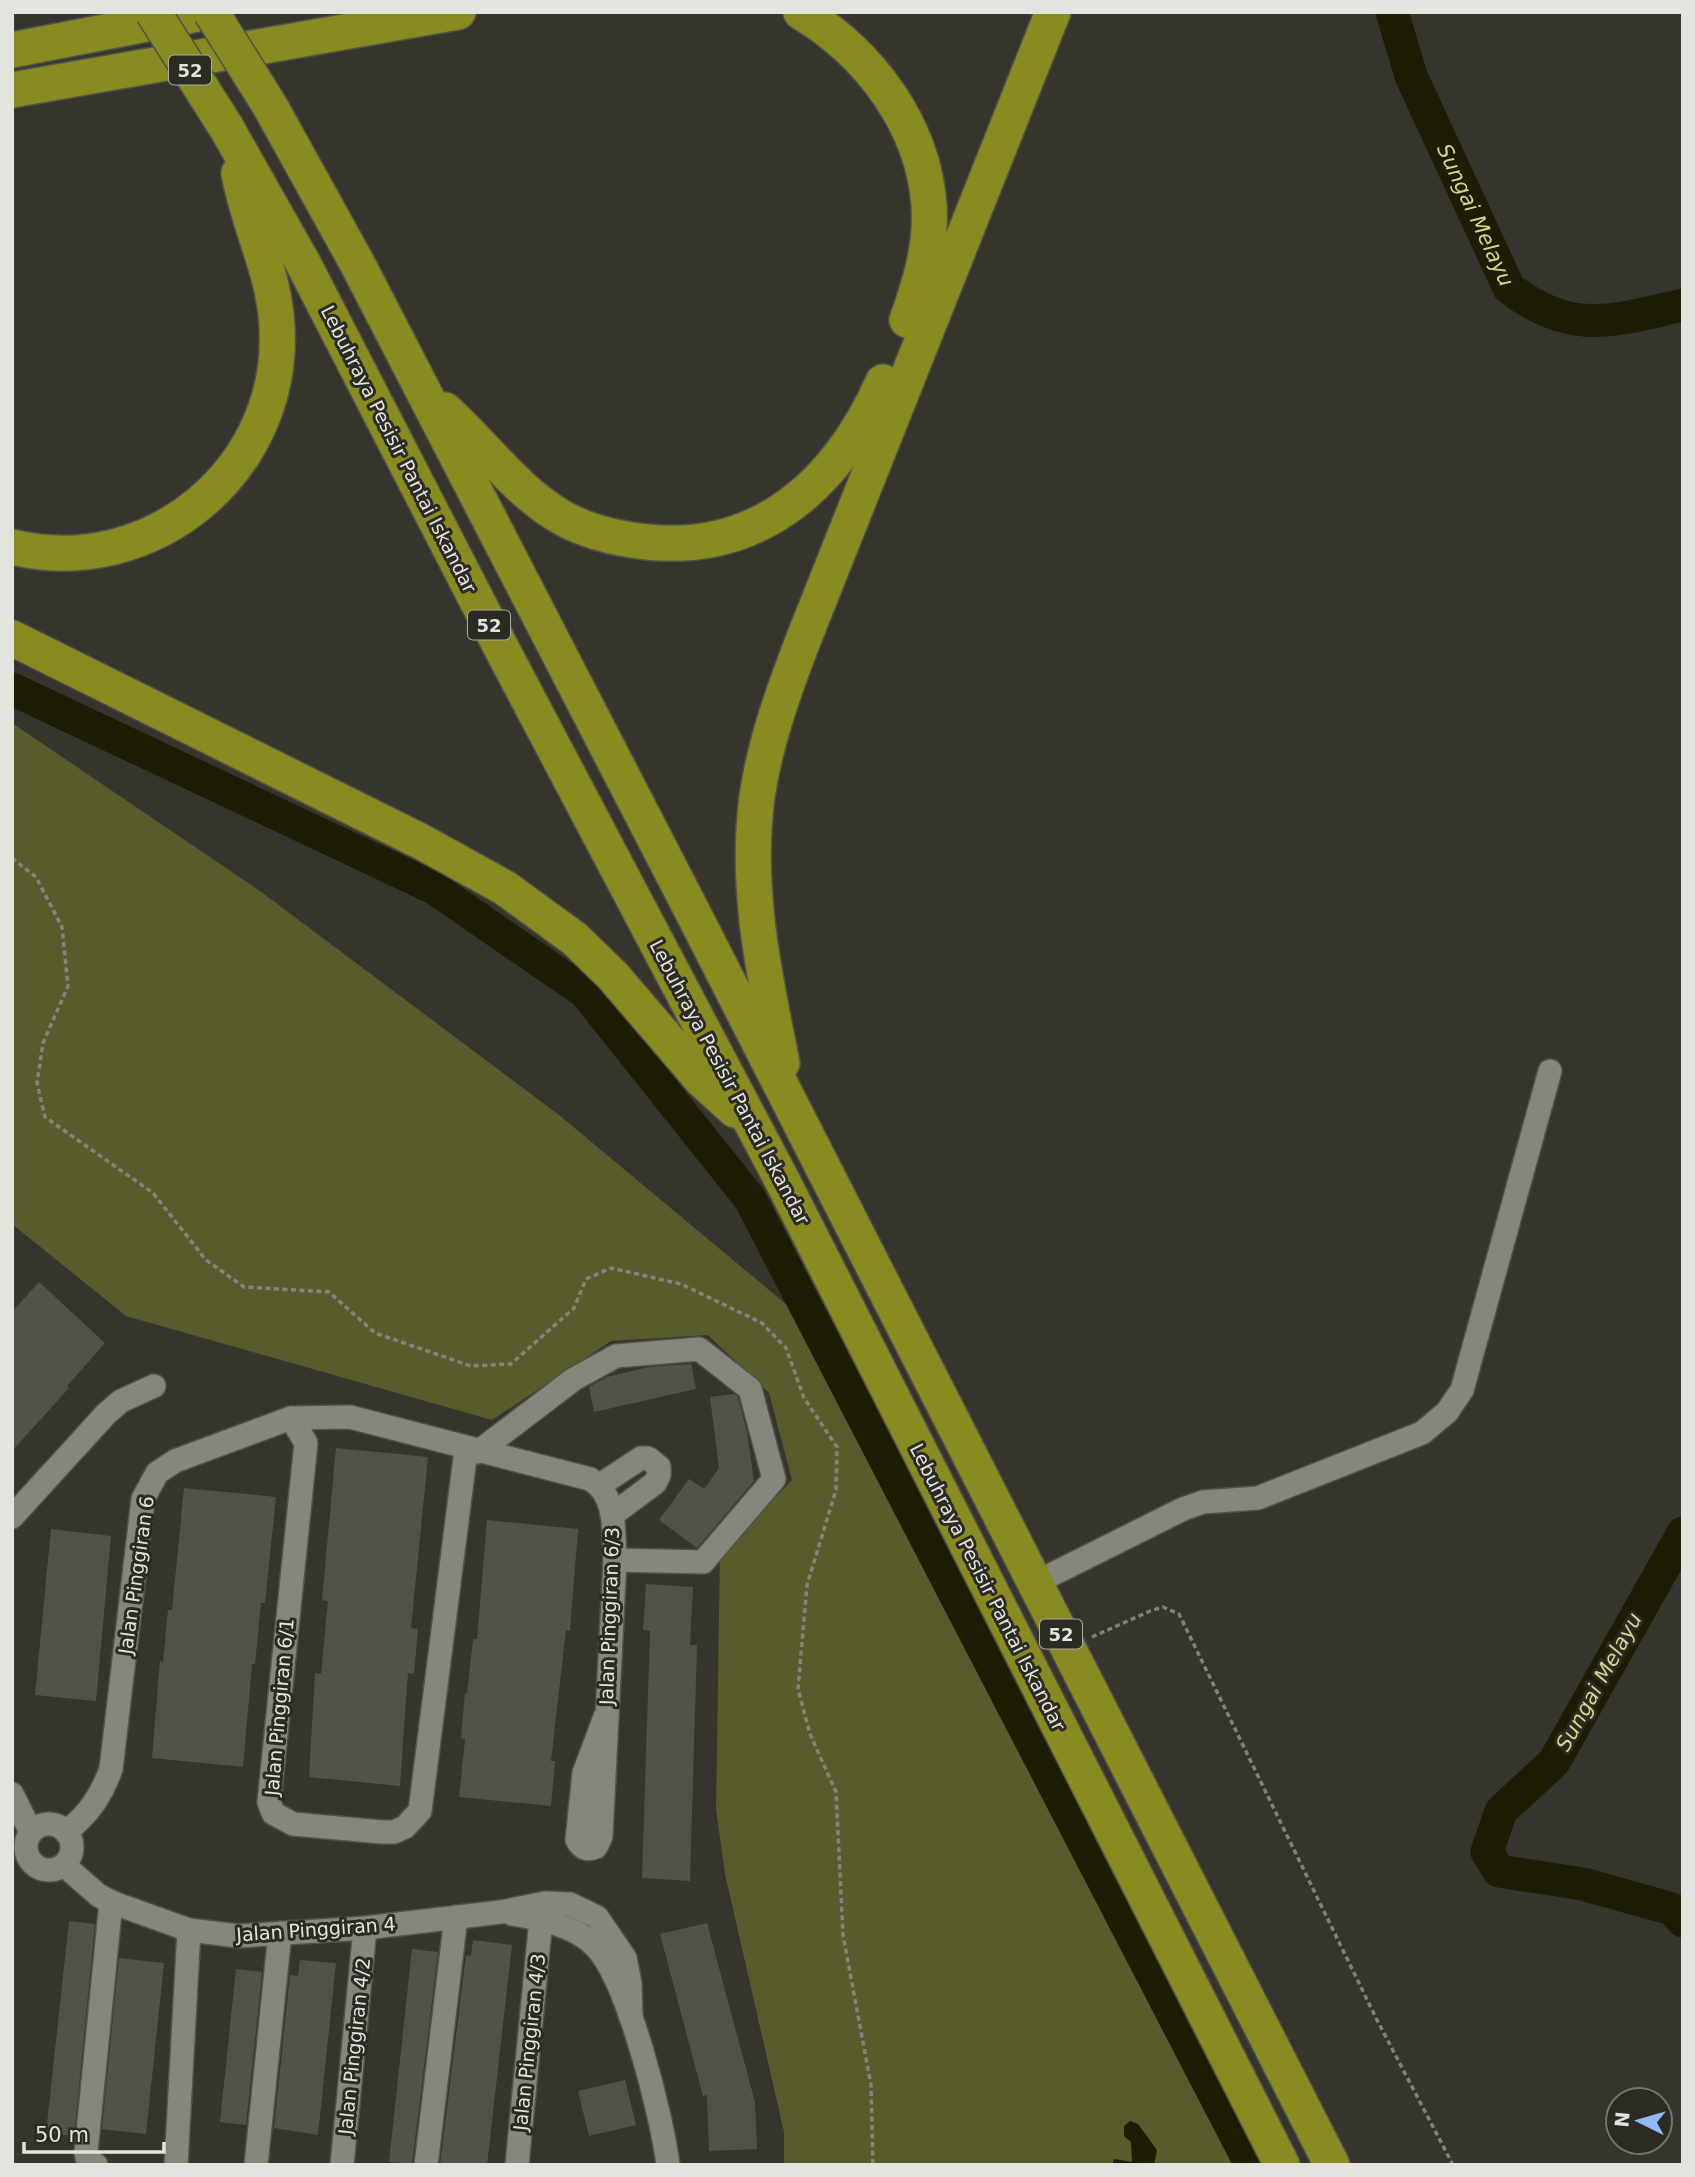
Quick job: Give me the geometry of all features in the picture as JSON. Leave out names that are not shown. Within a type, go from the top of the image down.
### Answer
[{"type":"highway","name":"Lebuhraya Pesisir Pantai Iskandar","points":[[153,12],[230,134],[303,263],[752,1123],[1282,2165]]},
{"type":"highway","name":"Lebuhraya Pesisir Pantai Iskandar","points":[[209,12],[270,106],[357,263],[683,892],[1332,2165]]},
{"type":"highway","points":[[12,50],[209,12]]},
{"type":"highway","points":[[12,90],[458,12]]},
{"type":"highway","points":[[419,386],[518,484],[562,517],[594,531],[627,540],[658,543],[685,544],[716,539],[776,516],[805,495],[852,443],[888,369],[919,285],[928,242],[929,206],[914,138],[880,82],[852,49],[801,12]]},
{"type":"highway","points":[[789,1104],[755,916],[753,837],[764,761],[804,638],[1053,12]]},
{"type":"highway","points":[[12,111],[102,74]]},
{"type":"highway","points":[[12,547],[71,553],[126,543],[154,533],[195,508],[220,485],[253,442],[273,389],[277,327],[274,296],[247,206],[230,134]]},
{"type":"highway","points":[[12,638],[422,842],[505,888],[575,939],[640,1005],[702,1080],[752,1123]]},
{"type":"street","points":[[1035,1583],[1183,1509],[1203,1502],[1258,1498],[1422,1433],[1447,1412],[1462,1390],[1550,1071]]},
{"type":"street","points":[[472,1451],[574,1379],[616,1356],[699,1349],[750,1389],[774,1479],[703,1562],[614,1560]]},
{"type":"street","points":[[12,1517],[106,1414],[121,1401],[155,1386]]},
{"type":"street","name":"Jalan Pinggiran 6","points":[[66,1832],[85,1817],[103,1793],[111,1769],[143,1499],[157,1473],[175,1461],[291,1418],[349,1418],[595,1482]]},
{"type":"street","name":"Jalan Pinggiran 6/1","points":[[291,1418],[306,1443],[269,1802],[273,1813],[293,1824],[394,1832],[414,1819],[420,1811],[472,1451]]},
{"type":"street","name":"Jalan Pinggiran 6/3","points":[[605,1717],[614,1560],[612,1515],[608,1497],[595,1482],[641,1458],[654,1461],[659,1467],[655,1483],[612,1515]]},
{"type":"street","points":[[12,1794],[31,1832]]},
{"type":"street","points":[[49,1824],[66,1832],[72,1852],[64,1865],[45,1870],[20,1863],[31,1832],[49,1824]]},
{"type":"street","name":"Jalan Pinggiran 4","points":[[64,1865],[98,1895],[111,1902],[189,1930],[238,1936],[365,1928],[501,1912],[545,1903],[570,1904],[597,1917],[625,1958],[630,1983],[631,2017]]},
{"type":"street","points":[[96,2165],[87,2158],[86,2152],[111,1902]]},
{"type":"street","name":"Jalan Pinggiran 4","points":[[501,1912],[541,1919],[579,1934],[596,1948],[615,1976],[631,2017],[668,2165]]},
{"type":"street","points":[[426,2165],[456,1917]]},
{"type":"street","name":"Jalan Pinggiran 4/3","points":[[517,2165],[541,1919]]},
{"type":"street","name":"Jalan Pinggiran 4/2","points":[[342,2165],[365,1928]]},
{"type":"street","points":[[176,2165],[189,1930]]},
{"type":"street","points":[[256,2165],[280,1933]]},
{"type":"path","points":[[1068,1647],[1150,1611],[1163,1608],[1179,1614],[1376,2018],[1453,2165]]},
{"type":"shaded area","points":[[12,723],[260,891],[559,1115],[787,1305],[803,1322],[855,1411],[1235,2165],[784,2165],[784,2132],[725,1874],[716,1809],[720,1555],[792,1480],[769,1393],[708,1335],[611,1341],[492,1420],[126,1316],[12,1224]]},
{"type":"shaded area","points":[[1130,2121],[1138,2124],[1157,2150],[1154,2165],[1112,2165],[1114,2159],[1132,2162],[1131,2142],[1124,2136],[1124,2126]]},
{"type":"building","points":[[39,1282],[105,1343],[12,1451],[12,1312]]},
{"type":"building","points":[[691,1364],[696,1389],[594,1412],[589,1387],[607,1377],[648,1367]]},
{"type":"building","points":[[734,1394],[738,1397],[747,1432],[754,1481],[697,1548],[659,1520],[689,1479],[704,1489],[719,1468],[710,1397]]},
{"type":"building","points":[[336,1448],[428,1457],[411,1628],[418,1629],[414,1674],[408,1673],[400,1786],[309,1777],[315,1673],[321,1674],[328,1601],[322,1600]]},
{"type":"building","points":[[184,1488],[276,1497],[265,1603],[261,1603],[255,1664],[252,1664],[243,1767],[152,1758],[160,1661],[163,1662],[168,1610],[172,1610]]},
{"type":"building","points":[[487,1520],[578,1529],[570,1631],[566,1630],[551,1761],[555,1761],[551,1806],[459,1797],[465,1739],[461,1738],[465,1693],[467,1694],[473,1639],[477,1639]]},
{"type":"building","points":[[51,1529],[111,1536],[96,1701],[35,1695]]},
{"type":"building","points":[[646,1584],[693,1587],[690,1645],[697,1645],[690,1881],[642,1878],[650,1631],[643,1630]]},
{"type":"building","points":[[69,1921],[95,1924],[74,2136],[46,2133]]},
{"type":"building","points":[[707,1923],[755,2102],[757,2149],[709,2151],[707,2095],[703,2096],[660,1934]]},
{"type":"building","points":[[473,1940],[512,1945],[487,2165],[440,2165],[466,1955],[471,1956]]},
{"type":"building","points":[[412,1949],[438,1952],[412,2164],[389,2162]]},
{"type":"building","points":[[119,1958],[164,1963],[146,2134],[102,2129]]},
{"type":"building","points":[[300,1960],[336,1963],[318,2135],[274,2128],[290,1975],[298,1976]]},
{"type":"building","points":[[236,1969],[262,1972],[246,2125],[220,2122]]},
{"type":"building","points":[[625,2080],[636,2125],[589,2136],[578,2091]]},
{"type":"waterway","name":"Sungai Melayu","points":[[1392,12],[1411,76],[1509,288],[1531,303],[1573,319],[1613,319],[1683,305]]},
{"type":"waterway","points":[[12,689],[434,888],[585,992],[750,1199],[1251,2165]]},
{"type":"waterway","name":"Sungai Melayu","points":[[1683,1533],[1554,1762],[1501,1811],[1487,1852],[1499,1871],[1583,1884],[1672,1909],[1683,1921]]}]
